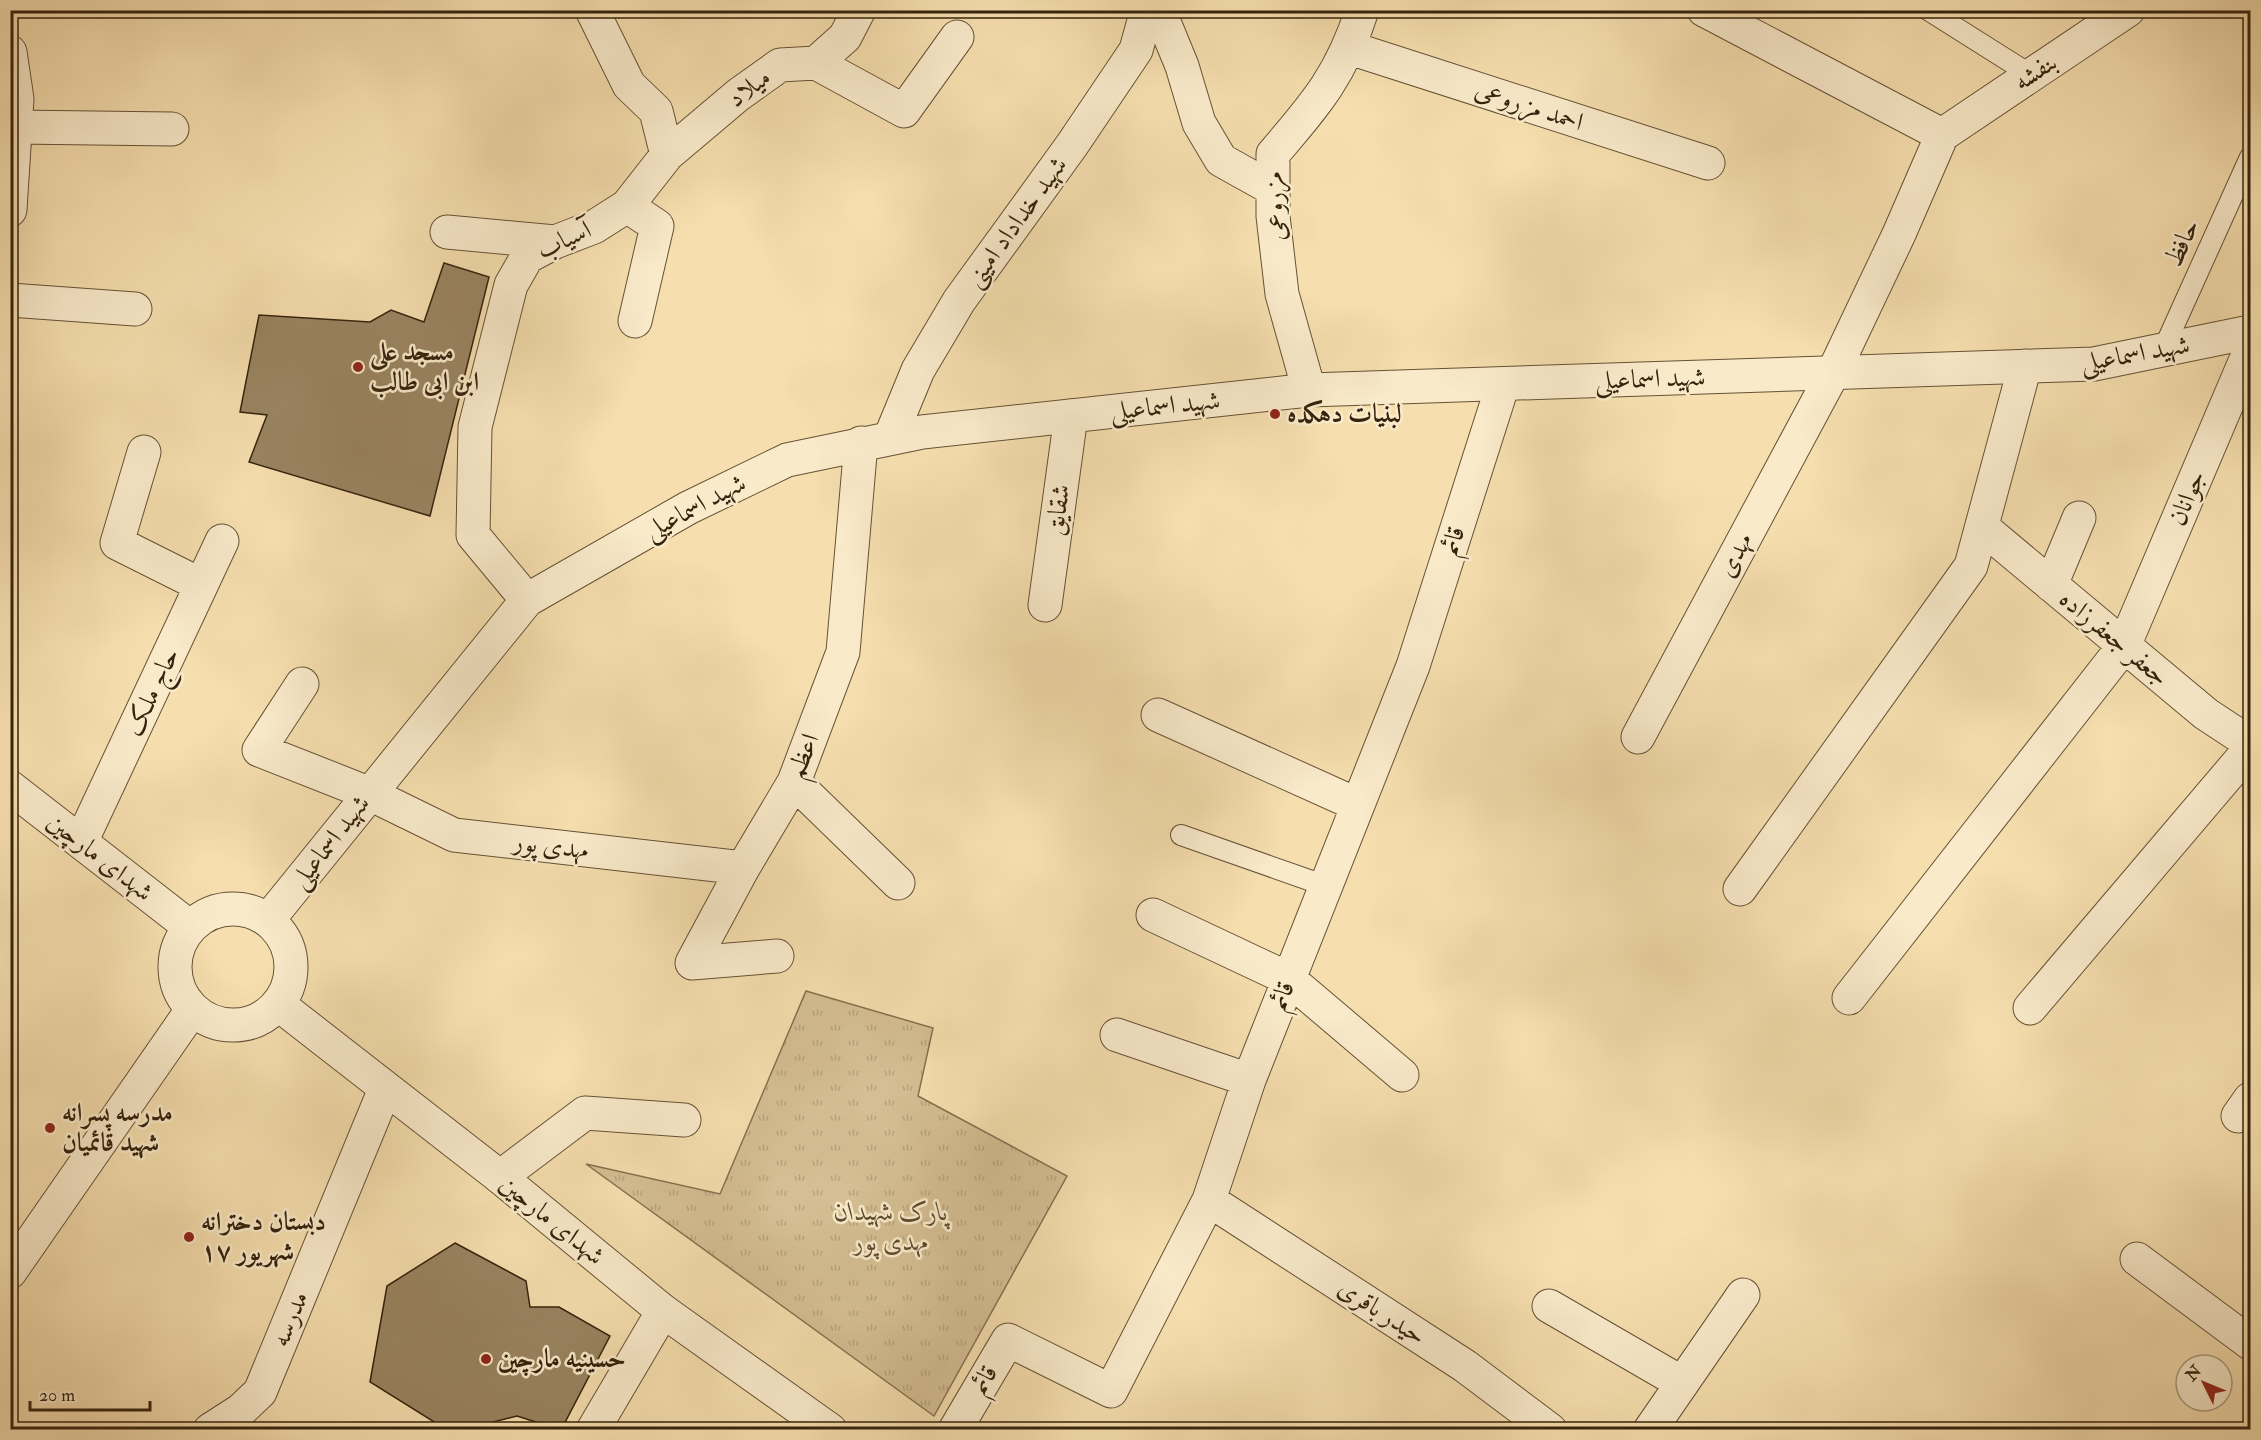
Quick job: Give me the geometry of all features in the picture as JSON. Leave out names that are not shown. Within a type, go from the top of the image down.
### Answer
[{"type":"street","points":[[592,10],[629,85],[656,111],[667,155]]},
{"type":"street","points":[[859,10],[844,37],[816,63],[904,111],[957,37]]},
{"type":"street","name":"شهید خداداد امینی","points":[[876,440],[959,301],[1072,145],[1136,50],[1147,10]]},
{"type":"street","points":[[1159,10],[1182,66],[1199,123],[1221,160],[1273,189]]},
{"type":"street","name":"مزروعی","points":[[1309,390],[1282,294],[1273,189],[1273,154],[1320,99],[1350,48],[1362,10]]},
{"type":"street","points":[[1704,10],[1942,135]]},
{"type":"street","name":"بنفشه","points":[[1942,135],[2128,10]]},
{"type":"street","name":"احمد مزروعی","points":[[1350,48],[1708,163]]},
{"type":"street","points":[[10,210],[17,99],[11,56]]},
{"type":"street","name":"میلاد","points":[[667,155],[738,94],[780,65],[816,63]]},
{"type":"street","points":[[16,127],[172,129]]},
{"type":"street","name":"مهدی","points":[[1638,737],[1833,373],[1899,234],[1942,135]]},
{"type":"street","name":"آسیاب","points":[[527,600],[473,535],[476,427],[511,285],[527,257],[555,242],[594,227],[627,206],[667,155]]},
{"type":"street","points":[[627,206],[657,226],[635,321]]},
{"type":"street","points":[[447,232],[555,242]]},
{"type":"street","points":[[10,300],[135,309]]},
{"type":"street","name":"شهید اسماعیلی","points":[[268,920],[368,793],[527,600],[688,508],[787,460],[876,440],[1309,390],[2094,364],[2250,332]]},
{"type":"street","name":"جوانان","points":[[1850,998],[2124,646],[2250,350]]},
{"type":"street","points":[[1740,889],[1971,566],[2025,366]]},
{"type":"street","name":"قائم","points":[[955,1430],[1008,1340],[1111,1391],[1209,1200],[1249,1080],[1413,666],[1503,384]]},
{"type":"street","name":"شقایق","points":[[1045,605],[1071,416]]},
{"type":"street","name":"اعظم","points":[[777,956],[692,963],[743,868],[794,782],[843,652],[876,440]]},
{"type":"street","points":[[144,452],[117,543],[201,585]]},
{"type":"street","points":[[2052,585],[2079,518]]},
{"type":"street","name":"جعفر جعفرزاده","points":[[1982,527],[2206,714],[2250,743]]},
{"type":"street","name":"حاج ملک","points":[[81,842],[222,541]]},
{"type":"street","name":"مهدی پور","points":[[302,684],[259,750],[368,793],[454,835],[743,868]]},
{"type":"street","points":[[1158,715],[1358,806]]},
{"type":"street","points":[[2030,1008],[2250,748]]},
{"type":"street","points":[[794,782],[898,883]]},
{"type":"street","name":"شهدای مارچین","points":[[10,787],[190,927]]},
{"type":"street","points":[[236,909],[253,912],[268,920],[281,934],[289,951],[291,969],[288,988],[278,1004],[264,1017],[246,1025],[226,1026],[192,1010],[177,986],[174,960],[179,942],[190,927],[203,916],[220,910],[236,909]]},
{"type":"street","points":[[1153,915],[1289,979],[1402,1075]]},
{"type":"street","name":"شهدای مارچین","points":[[278,1004],[500,1177],[663,1311],[830,1430]]},
{"type":"street","points":[[10,1272],[192,1010]]},
{"type":"street","points":[[1117,1035],[1249,1080]]},
{"type":"street","name":"مدرسه","points":[[210,1430],[241,1410],[260,1392],[385,1089]]},
{"type":"street","points":[[500,1177],[585,1113],[684,1120]]},
{"type":"street","name":"حیدر باقری","points":[[1209,1200],[1465,1366],[1550,1430]]},
{"type":"street","points":[[2137,1259],[2250,1343]]},
{"type":"street","points":[[1650,1430],[1743,1295]]},
{"type":"street","points":[[1549,1306],[1682,1383]]},
{"type":"street","points":[[593,1430],[663,1311]]},
{"type":"lane","points":[[1928,10],[2031,75]]},
{"type":"lane","name":"حافظ","points":[[2163,350],[2250,157]]},
{"type":"lane","points":[[1181,835],[1326,886]]},
{"type":"green space","name":"پارک شهیدان مهدی پور","points":[[806,991],[933,1028],[918,1096],[1067,1176],[934,1416],[586,1164],[720,1194]]},
{"type":"building","name":"مسجد علی ابن ابی طالب","points":[[444,263],[489,277],[430,516],[249,462],[267,415],[240,412],[259,315],[370,322],[391,310],[424,322]]},
{"type":"building","name":"حسینیه مارچین","points":[[455,1243],[526,1281],[530,1307],[559,1307],[610,1336],[561,1430],[517,1416],[461,1430],[447,1430],[370,1382],[387,1286]]},
{"type":"place","name":"مسجد علی ابن ابی طالب","points":[[358,367]]},
{"type":"place","name":"لبنیات دهکده","points":[[1275,414]]},
{"type":"place","name":"مدرسه پسرانه شهید قائمیان","points":[[50,1128]]},
{"type":"place","name":"دبستان دخترانه ۱۷ شهریور","points":[[189,1237]]},
{"type":"place","name":"حسینیه مارچین","points":[[486,1359]]}]
